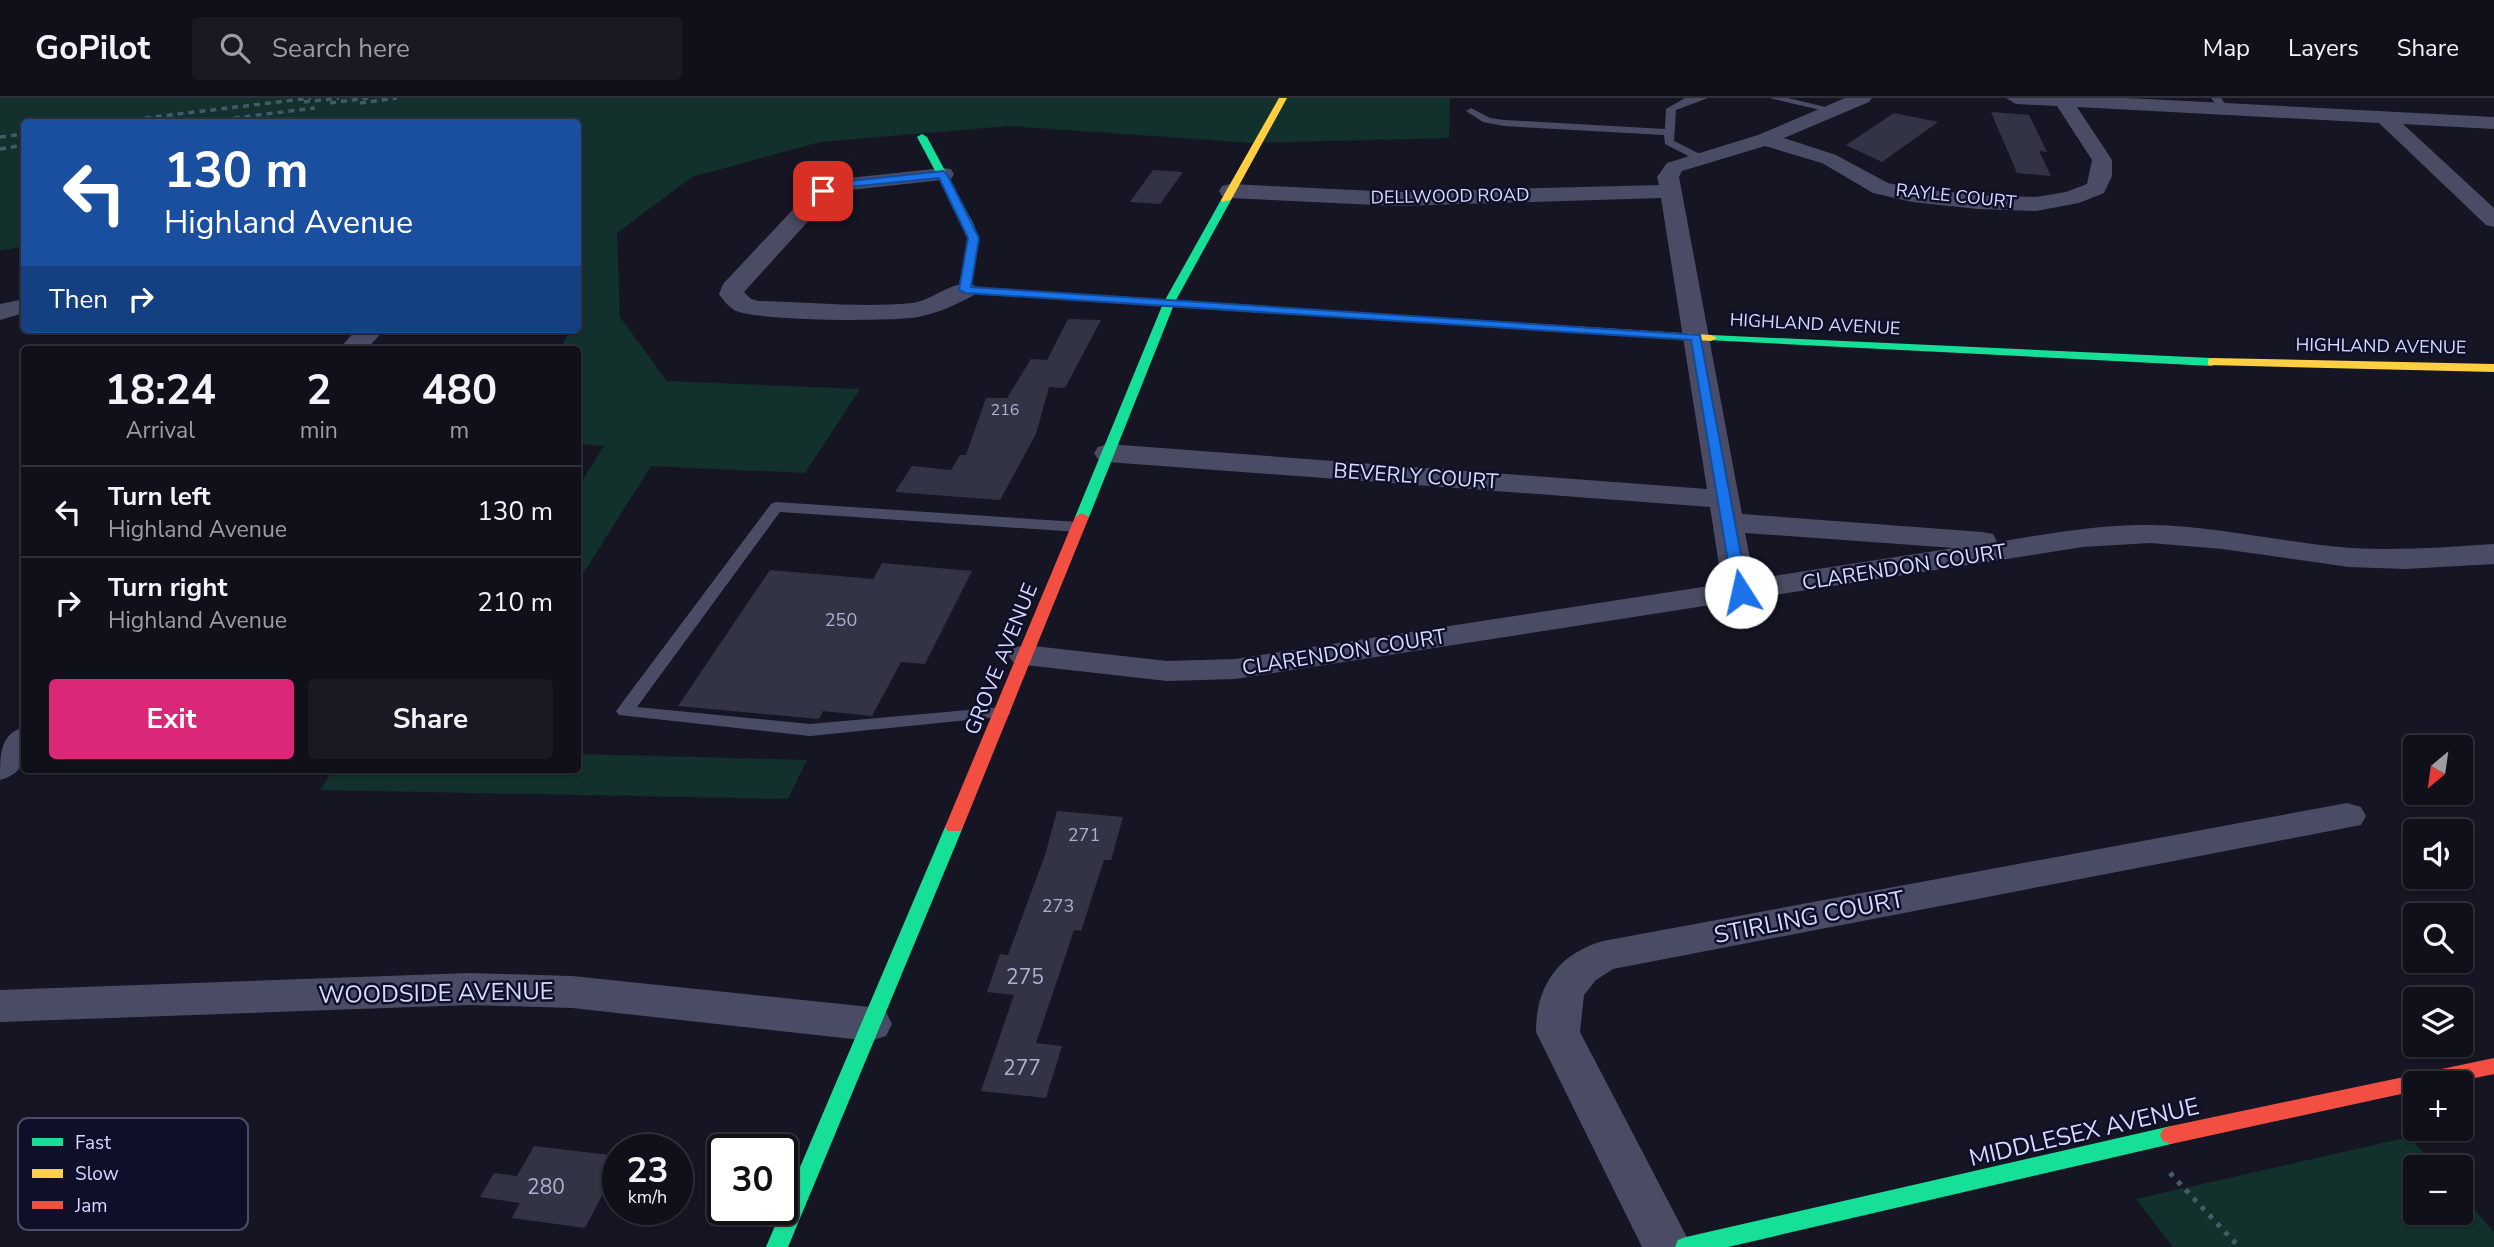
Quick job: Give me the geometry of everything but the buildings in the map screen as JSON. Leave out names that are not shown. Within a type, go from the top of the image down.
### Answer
[{"type":"street","name":"GROVE AVENUE","points":[[777,1247],[1002,712],[1169,303],[1283,98]]},
{"type":"street","points":[[1741,592],[1668,177],[1674,167],[1765,139],[1862,98]]},
{"type":"street","points":[[2016,98],[2219,103],[2494,123]]},
{"type":"street","name":"RAYLE COURT","points":[[1765,139],[1829,159],[1881,188],[1978,202],[2036,204],[2071,198],[2096,188],[2101,176],[2102,160],[2063,100]]},
{"type":"street","points":[[2384,117],[2494,220]]},
{"type":"street","points":[[922,137],[943,174],[973,238],[965,290],[939,304],[915,310],[890,311],[759,308],[743,305],[731,294],[732,289],[823,191],[849,184],[943,174]]},
{"type":"street","name":"DELLWOOD ROAD","points":[[1230,191],[1397,199],[1671,191]]},
{"type":"street","name":"HIGHLAND AVENUE","points":[[965,290],[1696,337],[2188,361],[2494,368]]},
{"type":"street","points":[[0,313],[21,307]]},
{"type":"street","points":[[355,346],[368,333]]},
{"type":"street","name":"BEVERLY COURT","points":[[1108,453],[1726,510],[2041,545]]},
{"type":"street","name":"CLARENDON COURT","points":[[1025,655],[1167,671],[1235,669],[2083,538],[2150,534],[2222,540],[2348,557],[2405,559],[2494,554]]},
{"type":"street","points":[[0,768],[21,742]]},
{"type":"street","name":"STIRLING COURT","points":[[1667,1247],[1558,1032],[1557,1015],[1562,996],[1570,979],[1580,967],[1604,956],[2347,816]]},
{"type":"street","name":"WOODSIDE AVENUE","points":[[0,1006],[470,989],[572,992],[870,1024]]},
{"type":"street","name":"MIDDLESEX AVENUE","points":[[1686,1247],[2141,1142],[2494,1066]]},
{"type":"lane","points":[[1702,159],[1669,142],[1669,117],[1675,104],[1703,98]]},
{"type":"lane","points":[[1774,98],[1833,110]]},
{"type":"lane","points":[[1471,111],[1487,120],[1504,122],[1669,132]]},
{"type":"lane","points":[[1002,712],[810,730],[625,711],[776,507],[1078,527]]},
{"type":"path","points":[[2141,1142],[2239,1247]]},
{"type":"green space","points":[[1450,98],[1449,138],[1252,143],[1009,126],[820,142],[692,177],[617,233],[620,317],[667,381],[860,389],[805,473],[651,466],[581,577],[581,482],[604,446],[581,444],[581,346],[562,346],[568,333],[581,333],[581,119],[21,119],[21,247],[0,251],[0,99]]},
{"type":"green space","points":[[581,754],[807,760],[788,799],[320,790],[331,773],[581,773]]},
{"type":"green space","points":[[2403,1138],[2403,1141],[2413,1141],[2425,1155],[2403,1155],[2403,1225],[2473,1225],[2473,1208],[2494,1232],[2494,1247],[2173,1247],[2136,1199]]},
{"type":"railway","points":[[137,119],[311,98]]},
{"type":"railway","points":[[304,102],[339,98]]},
{"type":"railway","points":[[330,103],[368,98]]},
{"type":"railway","points":[[360,103],[397,98]]},
{"type":"railway","points":[[225,119],[315,108]]},
{"type":"railway","points":[[0,137],[21,134]]},
{"type":"railway","points":[[0,149],[21,146]]},
{"type":"traffic: fast","points":[[922,137],[969,225],[973,238],[965,290],[1382,317]]},
{"type":"traffic: fast","points":[[1082,517],[1169,303],[1226,200]]},
{"type":"traffic: fast","points":[[1711,338],[2212,362]]},
{"type":"traffic: fast","points":[[777,1247],[954,827]]},
{"type":"traffic: fast","points":[[1686,1247],[2171,1135]]},
{"type":"traffic: slow","points":[[1226,200],[1283,98]]},
{"type":"traffic: slow","points":[[1382,317],[1711,338]]},
{"type":"traffic: slow","points":[[2212,362],[2494,368]]},
{"type":"traffic: jam","points":[[954,827],[1082,517]]},
{"type":"traffic: jam","points":[[2171,1135],[2494,1066]]},
{"type":"route","points":[[823,191],[849,184],[943,174],[970,225],[973,238],[965,290],[1696,337],[1741,592]]}]
